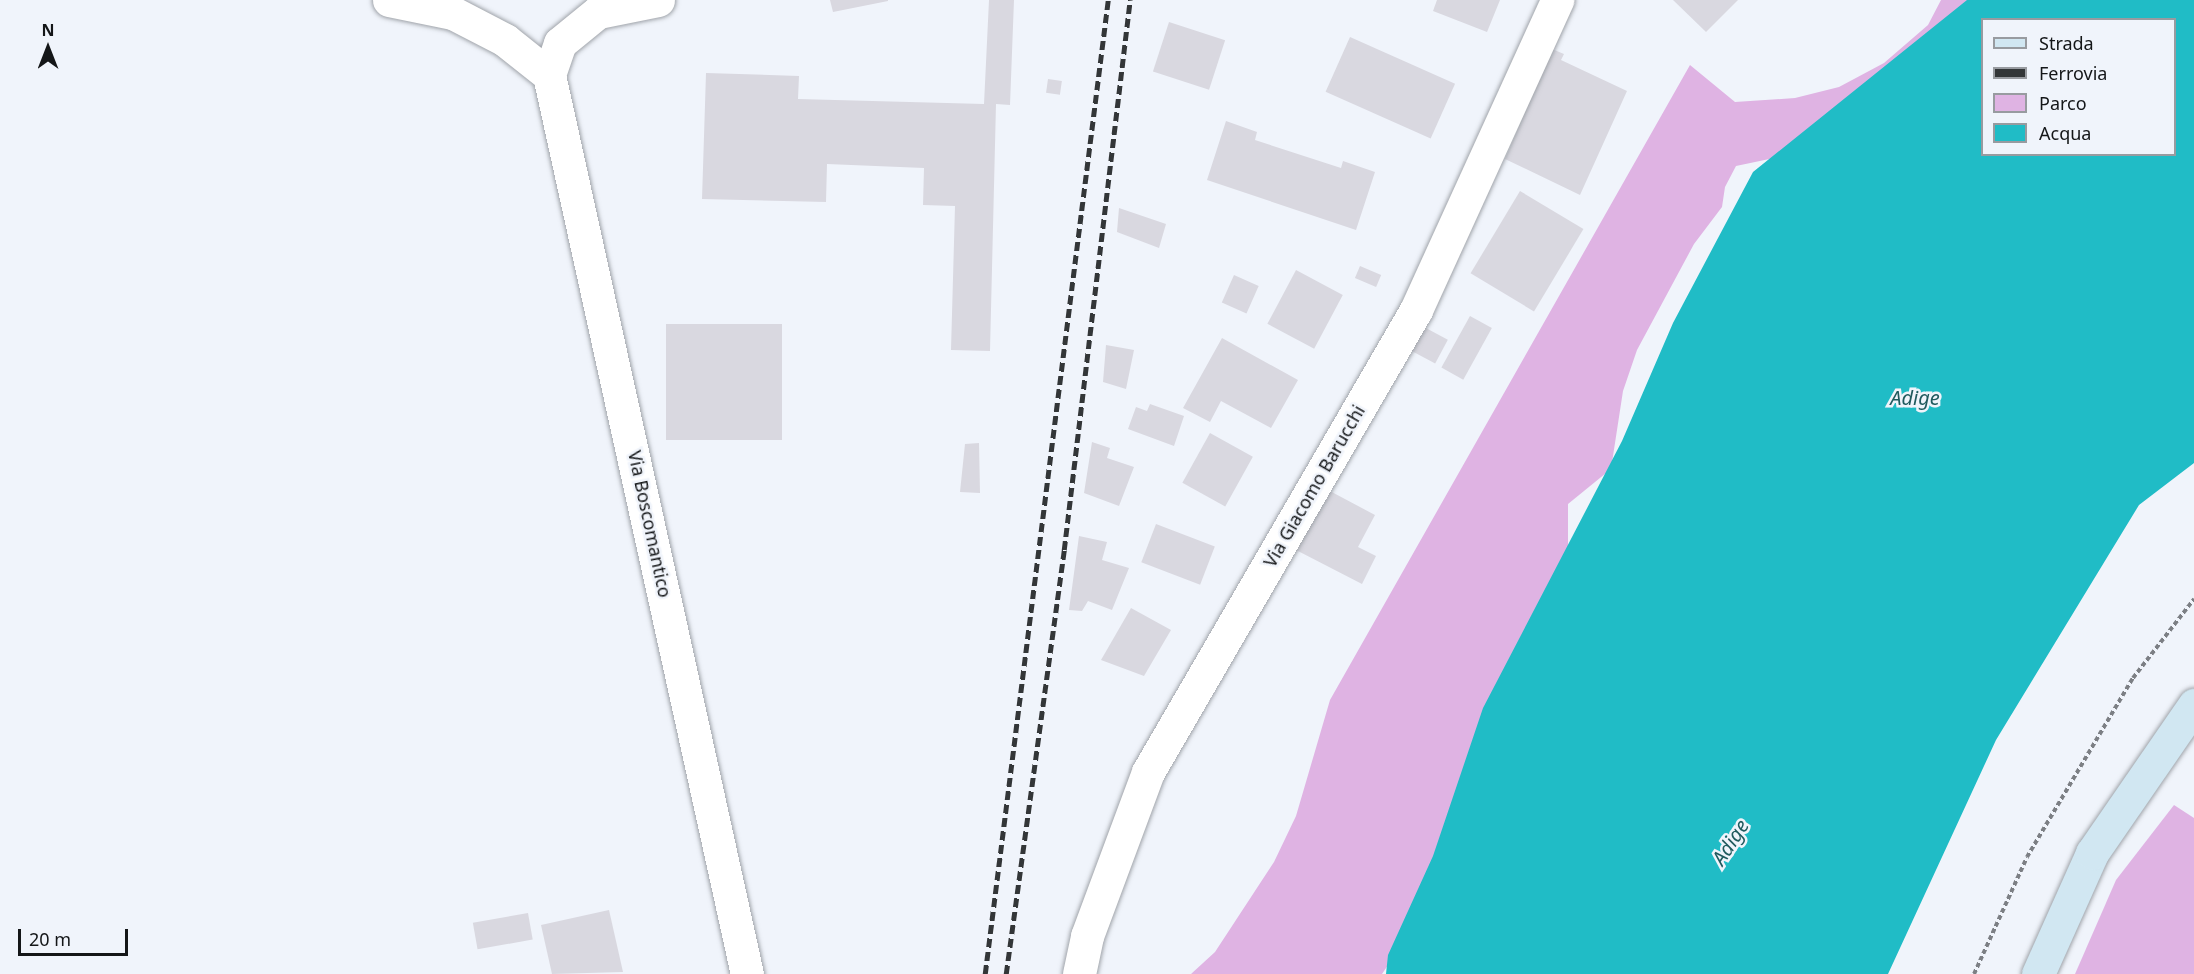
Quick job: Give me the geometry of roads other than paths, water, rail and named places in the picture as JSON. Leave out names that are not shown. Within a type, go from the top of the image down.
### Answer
[{"type":"street","points":[[388,0],[447,7],[505,40],[549,75],[560,43],[598,12],[658,0]]},
{"type":"street","name":"Via Giacomo Barucchi","points":[[1079,974],[1087,936],[1148,772],[1416,310],[1557,0]]},
{"type":"street","name":"Via Boscomantico","points":[[549,75],[747,974]]},
{"type":"street","points":[[2038,974],[2092,853],[2194,705]]},
{"type":"water","name":"Adige","points":[[1967,0],[2194,0],[2194,463],[2139,505],[1996,740],[1888,974],[1386,974],[1388,955],[1433,856],[1483,708],[1622,441],[1673,323],[1753,172]]},
{"type":"railway","points":[[985,974],[1108,0]]},
{"type":"railway","points":[[1006,974],[1064,550],[1130,0]]}]
